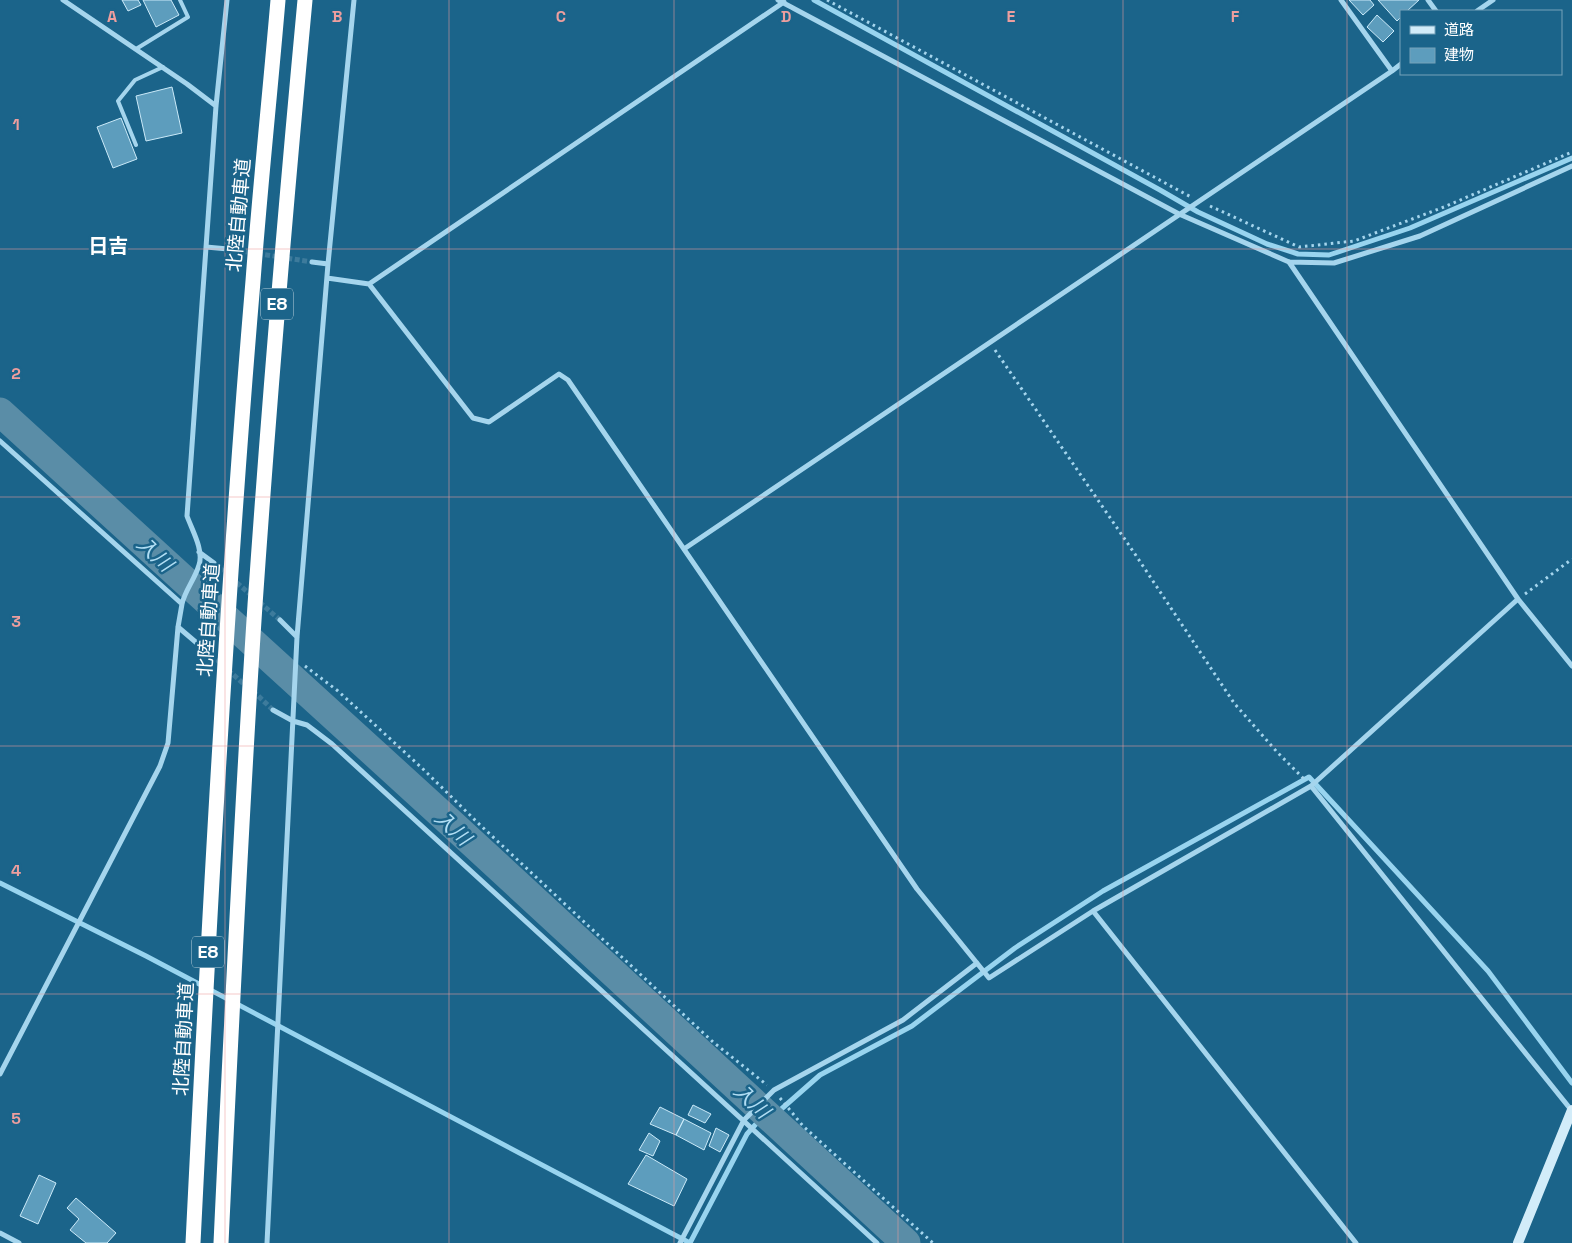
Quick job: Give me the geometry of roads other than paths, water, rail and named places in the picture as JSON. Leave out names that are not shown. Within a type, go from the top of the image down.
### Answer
[{"type":"highway","name":"北陸自動車道","points":[[193,1243],[207,959],[230,592],[253,281],[278,0]]},
{"type":"highway","name":"E8","points":[[221,1243],[234,965],[255,608],[279,283],[305,0]]},
{"type":"main road","points":[[1518,1243],[1572,1111]]},
{"type":"street","points":[[62,0],[136,49],[216,106]]},
{"type":"street","points":[[0,1074],[160,766],[168,743],[178,628],[182,604],[184,595],[200,564],[196,539],[187,516],[216,106],[227,0]]},
{"type":"street","points":[[267,1243],[297,637],[328,264],[354,0]]},
{"type":"street","points":[[1341,0],[1392,71]]},
{"type":"street","points":[[1478,10],[1493,0]]},
{"type":"street","points":[[327,278],[369,284],[782,1],[1179,214],[1289,262],[1334,263],[1420,236],[1572,166]]},
{"type":"street","points":[[684,549],[1400,65]]},
{"type":"street","points":[[206,247],[228,249]]},
{"type":"street","points":[[312,262],[328,264]]},
{"type":"street","points":[[1289,262],[1518,599],[1572,666]]},
{"type":"street","points":[[369,284],[473,418],[490,422],[559,374],[568,380],[917,889],[989,978],[1094,911],[1310,786],[1518,599]]},
{"type":"street","points":[[0,441],[182,604]]},
{"type":"street","points":[[199,552],[214,563]]},
{"type":"street","points":[[280,620],[297,637]]},
{"type":"street","points":[[178,628],[206,650]]},
{"type":"street","points":[[273,710],[293,721],[307,725],[332,744],[876,1243]]},
{"type":"street","points":[[1310,786],[1572,1111]]},
{"type":"street","points":[[1094,911],[1356,1243]]},
{"type":"street","points":[[680,1243],[744,1120],[774,1090],[902,1020],[977,963]]},
{"type":"street","points":[[0,1233],[19,1243]]},
{"type":"lane","points":[[136,49],[188,17],[180,0]]},
{"type":"lane","points":[[136,145],[118,101],[134,80],[162,67]]},
{"type":"waterway","points":[[814,0],[1198,212],[1267,244],[1298,254],[1329,255],[1410,228],[1572,158]]},
{"type":"waterway","name":"入川","points":[[0,412],[453,825],[906,1243]]},
{"type":"waterway","points":[[770,1119],[820,1075],[912,1026],[1015,948],[1103,891],[1309,777],[1488,971],[1572,1083]]},
{"type":"waterway","points":[[0,883],[146,956],[690,1243],[747,1134],[765,1114]]},
{"type":"tunnel","points":[[228,249],[312,262]]},
{"type":"tunnel","points":[[214,563],[280,620]]},
{"type":"tunnel","points":[[205,650],[222,664]]},
{"type":"tunnel","points":[[228,670],[246,686]]},
{"type":"tunnel","points":[[253,691],[273,710]]},
{"type":"district","name":"日吉","points":[[108,246]]}]
